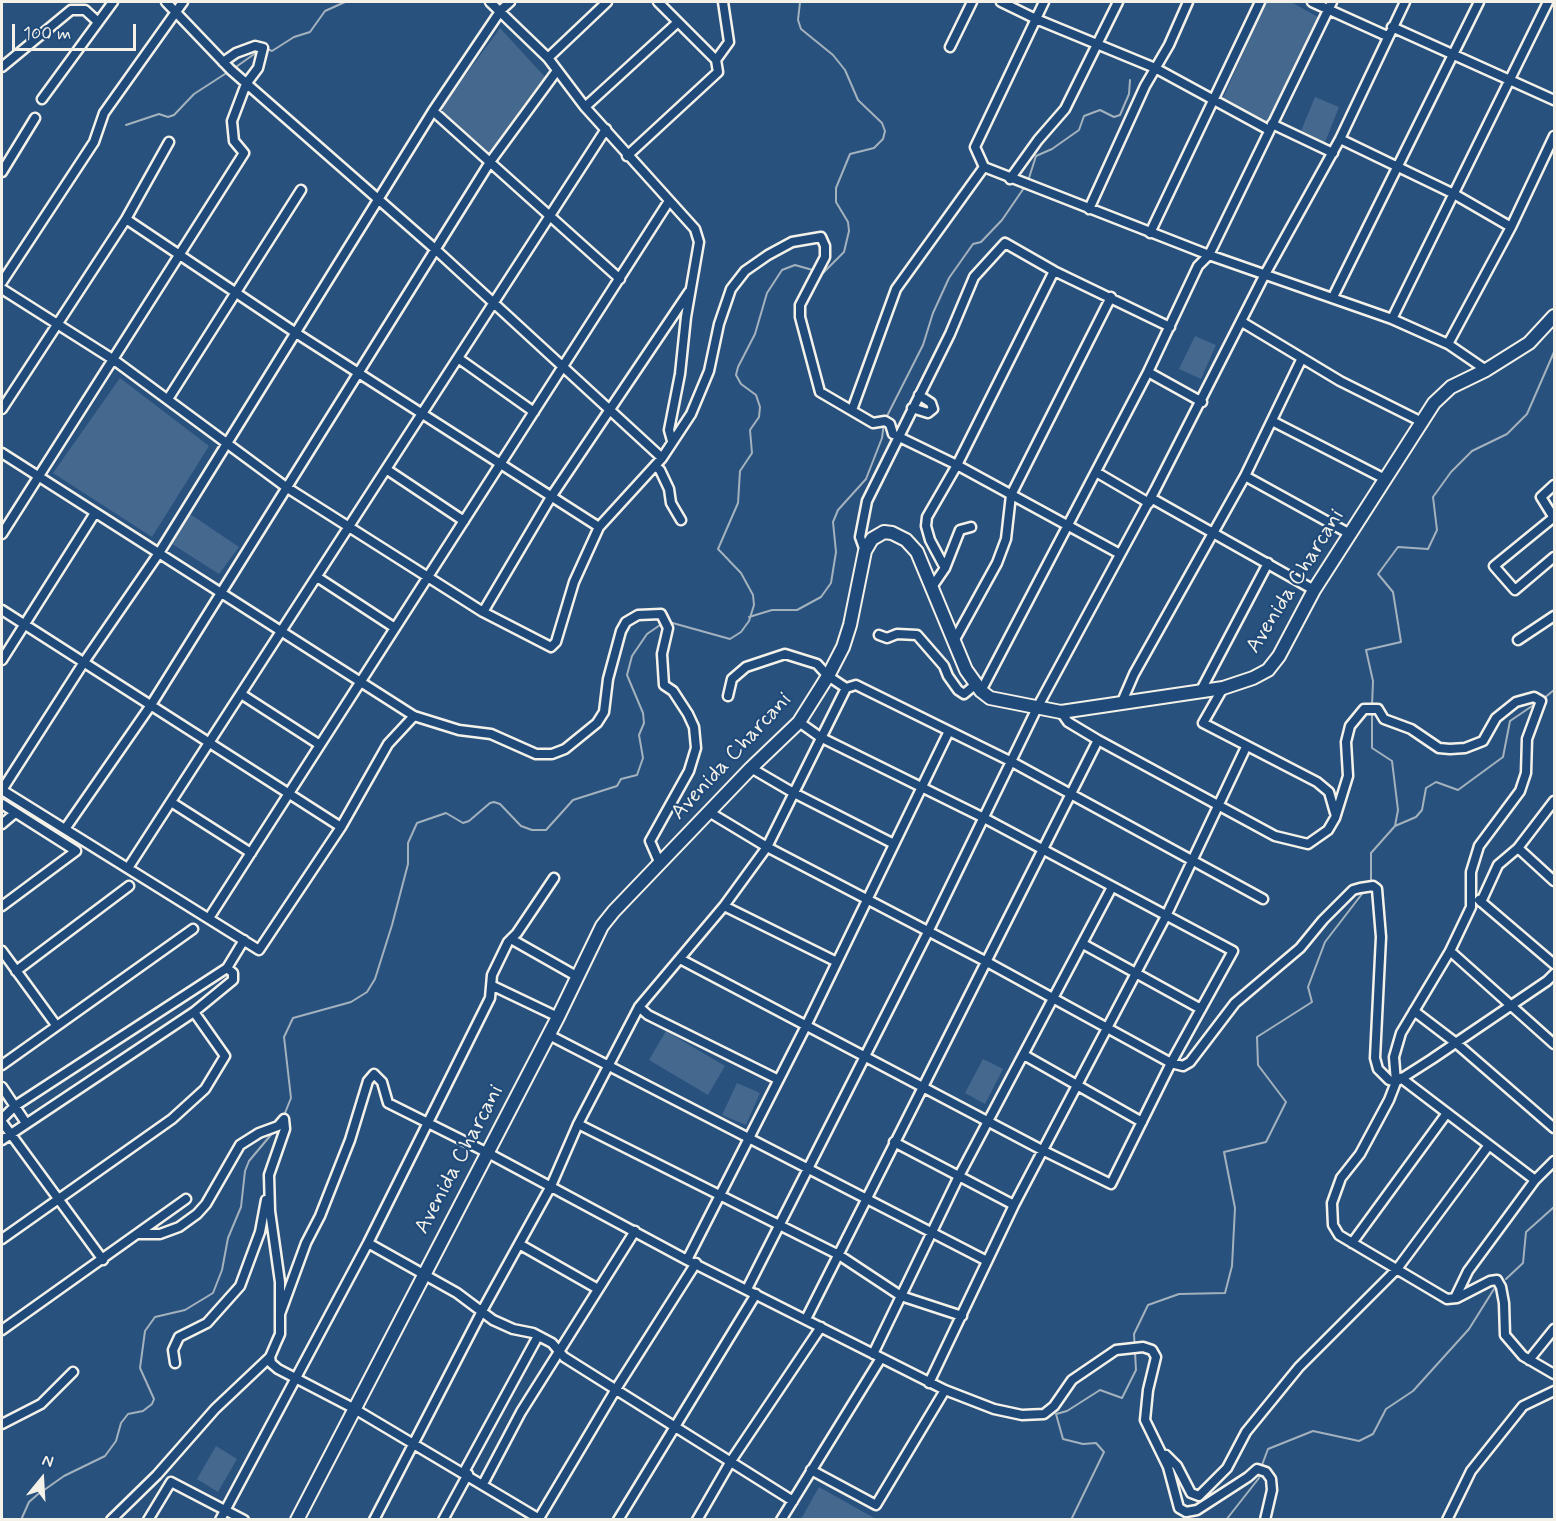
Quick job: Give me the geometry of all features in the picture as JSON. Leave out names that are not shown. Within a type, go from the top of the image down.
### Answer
[{"type":"main road","name":"Avenida Charcani","points":[[979,688],[1002,702],[1061,712],[1121,705],[1223,688],[1268,670],[1279,656],[1314,590],[1420,421],[1451,387],[1486,370],[1528,343],[1554,316]]},
{"type":"main road","points":[[865,551],[878,535],[892,532],[917,552],[962,662],[979,688]]},
{"type":"main road","name":"Avenida Charcani","points":[[297,1520],[353,1408],[549,1035],[602,926],[751,768],[799,722],[828,676],[850,625],[865,551]]},
{"type":"street","points":[[42,99],[113,2]]},
{"type":"street","points":[[166,2],[246,84],[376,200],[435,249],[662,458]]},
{"type":"street","points":[[2,282],[93,142],[104,113],[183,2]]},
{"type":"street","points":[[490,2],[501,10],[548,58],[556,72],[627,156],[695,229],[699,242],[686,317],[680,374],[669,430],[672,441]]},
{"type":"street","points":[[414,716],[388,744],[341,827],[259,950],[2,790],[84,662],[159,553],[433,111],[501,10],[510,2]]},
{"type":"street","points":[[548,58],[607,2]]},
{"type":"street","points":[[627,156],[718,72],[716,60],[658,2]]},
{"type":"street","points":[[716,60],[729,42],[723,2]]},
{"type":"street","points":[[950,48],[972,2]]},
{"type":"street","points":[[1001,2],[1036,19],[1155,68],[1271,127],[1333,153]]},
{"type":"street","points":[[1044,2],[975,147],[984,167],[1264,276],[1333,297],[1392,319],[1448,344],[1486,370]]},
{"type":"street","points":[[1010,179],[1030,149],[1065,109],[1118,2]]},
{"type":"street","points":[[1089,209],[1188,2]]},
{"type":"street","points":[[1150,233],[1260,2]]},
{"type":"street","points":[[1312,2],[1330,5],[1387,36]]},
{"type":"street","points":[[747,1289],[806,1168],[928,932],[1037,708],[1202,402],[1264,276],[1333,153],[1405,2]]},
{"type":"street","points":[[1333,297],[1479,2]]},
{"type":"street","points":[[1392,319],[1548,2]]},
{"type":"street","points":[[879,635],[886,638],[897,634],[917,635],[942,664],[958,690],[964,694],[979,688],[1148,372],[1198,266],[1209,255],[1330,5]]},
{"type":"street","points":[[2,67],[71,10],[85,10],[97,21]]},
{"type":"street","points":[[585,107],[678,22]]},
{"type":"street","points":[[1392,27],[1554,100]]},
{"type":"street","points":[[2,534],[244,153],[234,141],[232,121],[246,84],[258,68],[263,48],[255,46],[236,53],[223,62]]},
{"type":"street","points":[[65,829],[151,705],[490,162],[556,72]]},
{"type":"street","points":[[433,111],[620,279]]},
{"type":"street","points":[[2,172],[35,118]]},
{"type":"street","points":[[128,868],[606,129]]},
{"type":"street","points":[[1448,344],[1511,226],[1554,136]]},
{"type":"street","points":[[1340,139],[1454,194],[1511,226]]},
{"type":"street","points":[[2,409],[126,219],[168,142]]},
{"type":"street","points":[[852,410],[896,289],[984,167]]},
{"type":"street","points":[[168,399],[302,190]]},
{"type":"street","points":[[209,918],[669,201]]},
{"type":"street","points":[[126,219],[296,333],[599,527]]},
{"type":"street","points":[[2,289],[114,360],[286,487],[483,612],[538,641],[554,646],[574,582],[599,527],[662,458],[692,414],[702,393],[731,289],[745,271],[768,255],[792,242],[821,237],[825,246],[825,257],[800,305],[800,317],[820,392],[873,423],[885,421],[897,436],[957,465],[1120,554]]},
{"type":"street","points":[[865,551],[860,537],[867,501],[885,467],[897,436],[950,334],[974,277],[1005,243],[1054,271],[1170,327]]},
{"type":"street","points":[[945,568],[930,540],[926,521],[957,465],[1054,271]]},
{"type":"street","points":[[483,612],[551,497],[692,287]]},
{"type":"street","points":[[954,641],[997,563],[1006,539],[1011,495],[1111,297]]},
{"type":"street","points":[[1242,322],[1340,381],[1420,421]]},
{"type":"street","points":[[458,358],[534,412]]},
{"type":"street","points":[[1121,705],[1134,675],[1245,476],[1302,358]]},
{"type":"street","points":[[1148,372],[1202,402]]},
{"type":"street","points":[[912,408],[928,413],[933,409],[919,395]]},
{"type":"street","points":[[1272,421],[1385,479]]},
{"type":"street","points":[[2,453],[414,716],[459,730],[491,734],[536,754],[552,754],[582,737],[604,712],[608,679],[621,631],[626,622],[638,615],[661,614],[667,621],[668,628],[662,654],[664,685],[673,691],[688,714],[694,728],[696,748],[689,771],[650,841],[660,864]]},
{"type":"street","points":[[655,466],[660,470],[669,489],[671,503],[681,520]]},
{"type":"street","points":[[386,469],[464,521]]},
{"type":"street","points":[[1096,472],[1214,533],[1314,590]]},
{"type":"street","points":[[1245,476],[1350,534]]},
{"type":"street","points":[[1554,484],[1541,497],[1554,518],[1494,566],[1515,590],[1554,557]]},
{"type":"street","points":[[2,660],[96,513]]},
{"type":"street","points":[[932,587],[945,568],[960,530],[971,527]]},
{"type":"street","points":[[1200,692],[1268,563]]},
{"type":"street","points":[[317,577],[396,628]]},
{"type":"street","points":[[2,610],[341,827]]},
{"type":"street","points":[[1518,640],[1554,616]]},
{"type":"street","points":[[728,696],[732,679],[746,667],[785,654],[817,664],[828,676],[846,688]]},
{"type":"street","points":[[942,664],[962,662]]},
{"type":"street","points":[[374,1520],[482,1311],[551,1186],[578,1124],[639,1007],[724,906],[767,847],[792,792],[846,688],[856,685],[1012,762],[1263,899]]},
{"type":"street","points":[[1223,688],[1203,723],[1317,782],[1329,792],[1336,816]]},
{"type":"street","points":[[241,694],[320,745]]},
{"type":"street","points":[[1061,712],[1068,722],[1098,740],[1275,836],[1299,844],[1308,844],[1318,840],[1328,830],[1336,816],[1348,776],[1346,742],[1350,726],[1364,709],[1378,709],[1384,719],[1411,729],[1439,748],[1465,748],[1483,741],[1496,718],[1516,702],[1534,697],[1540,701],[1541,706],[1533,718],[1527,739],[1526,773],[1521,790],[1479,846],[1471,872],[1471,907],[1450,951],[1401,1034],[1394,1057],[1398,1080]]},
{"type":"street","points":[[680,959],[1111,1184],[1172,1063],[1233,951],[1043,849],[820,737],[799,722]]},
{"type":"street","points":[[687,1260],[777,1079],[806,1026],[950,731]]},
{"type":"street","points":[[806,1319],[1098,740]]},
{"type":"street","points":[[930,1383],[1014,1205],[1166,916],[1246,747]]},
{"type":"street","points":[[751,768],[792,792],[894,844]]},
{"type":"street","points":[[1481,902],[1498,865],[1518,848],[1554,801]]},
{"type":"street","points":[[171,802],[251,853]]},
{"type":"street","points":[[2,804],[76,851],[2,906]]},
{"type":"street","points":[[709,812],[767,847],[987,962],[1172,1063],[1183,1066],[1190,1062],[1235,1003],[1300,948],[1353,890],[1373,886],[1377,889],[1381,937],[1376,1058],[1383,1077],[1398,1080],[1447,1113],[1535,1180]]},
{"type":"street","points":[[2,824],[15,813]]},
{"type":"street","points":[[1518,848],[1554,881]]},
{"type":"street","points":[[220,1520],[368,1243],[493,986],[492,975],[511,939],[554,878]]},
{"type":"street","points":[[16,971],[129,886]]},
{"type":"street","points":[[781,1520],[877,1356],[901,1296],[959,1176],[1112,887]]},
{"type":"street","points":[[1471,894],[1554,964]]},
{"type":"street","points":[[724,906],[837,962]]},
{"type":"street","points":[[2,1065],[193,929]]},
{"type":"street","points":[[511,939],[578,977]]},
{"type":"street","points":[[103,1260],[2,1121],[15,1106],[227,968],[244,940]]},
{"type":"street","points":[[1083,944],[1201,1009]]},
{"type":"street","points":[[2,951],[56,1025]]},
{"type":"street","points":[[1450,951],[1554,1044]]},
{"type":"street","points":[[2,1140],[194,1012],[233,980],[234,974],[227,968]]},
{"type":"street","points":[[1554,974],[1456,1043],[1398,1080],[1360,1154],[1341,1178],[1332,1203],[1333,1225],[1339,1235],[1447,1299],[1455,1298],[1490,1281],[1499,1283],[1505,1335],[1529,1360],[1554,1374]]},
{"type":"street","points":[[493,986],[558,1017]]},
{"type":"street","points":[[639,1007],[648,1015],[777,1079]]},
{"type":"street","points":[[1414,1011],[1456,1043],[1554,1128]]},
{"type":"street","points":[[2,1239],[172,1119],[205,1089],[225,1056],[194,1012]]},
{"type":"street","points":[[549,1035],[987,1261]]},
{"type":"street","points":[[1024,1055],[1142,1122]]},
{"type":"street","points":[[280,1314],[306,1243],[320,1216],[351,1140],[368,1081],[374,1074],[382,1082],[388,1103],[551,1186],[687,1260],[930,1383],[994,1409],[1022,1415],[1044,1414],[1054,1406],[1072,1380],[1116,1350],[1129,1347],[1143,1347],[1152,1350],[1156,1357],[1148,1390],[1145,1420],[1168,1467],[1179,1508],[1186,1512],[1197,1510],[1257,1469],[1266,1472],[1271,1479],[1272,1490],[1265,1520]]},
{"type":"street","points":[[2,1087],[26,1124]]},
{"type":"street","points":[[1352,1243],[1447,1113]]},
{"type":"street","points":[[139,1234],[160,1234],[178,1227],[197,1214],[206,1204],[240,1145],[259,1133],[278,1126],[284,1119],[285,1129],[271,1166],[260,1232],[240,1286],[207,1323],[180,1336],[173,1350],[175,1363]]},
{"type":"street","points":[[578,1124],[839,1255],[901,1296],[962,1316]]},
{"type":"street","points":[[894,1142],[1014,1205]]},
{"type":"street","points":[[1157,1446],[1177,1466],[1191,1493],[1199,1496],[1227,1468],[1246,1432],[1299,1366],[1397,1269],[1489,1145]]},
{"type":"street","points":[[1455,1298],[1468,1271],[1535,1180],[1554,1161]]},
{"type":"street","points":[[111,1520],[157,1475],[215,1409],[270,1357],[280,1334],[280,1282],[268,1188]]},
{"type":"street","points":[[2,1330],[186,1199]]},
{"type":"street","points":[[483,1484],[495,1457],[558,1350],[635,1231]]},
{"type":"street","points":[[368,1243],[457,1293],[513,1329],[538,1336],[552,1343],[564,1357],[676,1425],[793,1501]]},
{"type":"street","points":[[519,1244],[598,1288]]},
{"type":"street","points":[[270,1357],[271,1363],[466,1473],[539,1519],[616,1389],[696,1263]]},
{"type":"street","points":[[618,1520],[756,1294]]},
{"type":"street","points":[[697,1520],[731,1461],[821,1327]]},
{"type":"street","points":[[1529,1360],[1554,1329]]},
{"type":"street","points":[[443,1520],[538,1336]]},
{"type":"street","points":[[2,1424],[41,1404],[73,1372]]},
{"type":"street","points":[[811,1470],[876,1504],[945,1390]]},
{"type":"street","points":[[1446,1520],[1471,1471],[1523,1406],[1554,1391]]},
{"type":"street","points":[[148,1520],[171,1482],[244,1520]]},
{"type":"shaded area","points":[[1266,2],[1291,2],[1318,17],[1267,122],[1223,98]]},
{"type":"shaded area","points":[[500,28],[545,77],[489,154],[442,111],[443,106]]},
{"type":"shaded area","points":[[1315,97],[1339,107],[1325,142],[1301,131]]},
{"type":"shaded area","points":[[1195,336],[1216,345],[1201,379],[1179,369]]},
{"type":"shaded area","points":[[120,378],[209,446],[152,537],[53,473]]},
{"type":"shaded area","points":[[190,514],[239,547],[219,574],[172,544]]},
{"type":"shaded area","points":[[666,1031],[725,1066],[708,1095],[649,1060]]},
{"type":"shaded area","points":[[983,1059],[1003,1069],[985,1104],[965,1093]]},
{"type":"shaded area","points":[[737,1083],[760,1093],[746,1125],[722,1115]]},
{"type":"shaded area","points":[[216,1446],[237,1459],[218,1492],[197,1479]]},
{"type":"shaded area","points":[[819,1487],[876,1519],[801,1519]]},
{"type":"waterway","points":[[265,48],[272,51],[294,37],[310,32],[325,11],[345,2]]},
{"type":"waterway","points":[[669,622],[730,639],[741,632],[749,621],[754,605],[753,595],[741,573],[718,549],[738,503],[740,471],[752,453],[750,430],[759,417],[760,407],[756,395],[741,384],[736,375],[738,367],[755,334],[767,293],[782,270],[795,265],[823,273],[844,252],[849,231],[848,222],[836,202],[836,188],[850,154],[874,148],[883,139],[885,131],[882,123],[858,100],[845,70],[833,55],[801,29],[798,20],[800,2]]},
{"type":"waterway","points":[[233,69],[260,50]]},
{"type":"waterway","points":[[126,125],[159,114],[168,117],[174,115],[194,94],[228,72]]},
{"type":"waterway","points":[[1028,181],[1036,156],[1052,149],[1079,130],[1084,116],[1100,110],[1114,117],[1120,115],[1129,94],[1130,80]]},
{"type":"waterway","points":[[886,418],[923,345],[933,313],[949,278],[973,244],[981,242],[1002,220],[1026,185]]},
{"type":"waterway","points":[[1372,706],[1373,681],[1366,650],[1401,642],[1393,592],[1378,574],[1398,547],[1428,549],[1437,530],[1433,497],[1451,472],[1472,451],[1507,434],[1527,414],[1554,352]]},
{"type":"waterway","points":[[749,617],[772,610],[797,610],[821,597],[831,583],[836,552],[833,522],[838,510],[866,479],[882,438],[884,423]]},
{"type":"waterway","points":[[283,1118],[291,1098],[284,1037],[293,1018],[351,1002],[367,992],[375,979],[392,925],[408,864],[408,843],[417,823],[446,813],[463,823],[494,802],[500,804],[521,826],[532,830],[546,830],[573,800],[617,786],[621,779],[637,775],[643,758],[639,735],[644,723],[643,713],[627,675],[632,656],[647,634],[663,623]]},
{"type":"waterway","points":[[1543,699],[1554,690]]},
{"type":"waterway","points":[[1395,826],[1416,817],[1422,810],[1426,788],[1436,782],[1458,790],[1503,757],[1510,721],[1538,702]]},
{"type":"waterway","points":[[1371,883],[1371,853],[1395,826],[1398,810],[1392,761],[1372,748],[1372,712]]},
{"type":"waterway","points":[[1071,1520],[1104,1452],[1096,1443],[1083,1444],[1063,1439],[1056,1414],[1067,1411],[1100,1390],[1122,1398],[1136,1370],[1134,1334],[1148,1305],[1179,1294],[1225,1293],[1232,1266],[1235,1208],[1224,1152],[1266,1142],[1286,1102],[1258,1065],[1257,1037],[1312,1002],[1308,987],[1325,942],[1365,890]]},
{"type":"waterway","points":[[21,1520],[29,1502],[37,1495],[64,1476],[105,1456],[116,1441],[121,1423],[128,1414],[143,1411],[152,1404],[154,1399],[140,1368],[145,1331],[155,1317],[185,1310],[213,1293],[222,1270],[228,1238],[241,1207],[245,1171],[249,1161],[275,1130]]},
{"type":"waterway","points":[[1506,1279],[1523,1263],[1526,1232],[1554,1207]]},
{"type":"waterway","points":[[1262,1465],[1268,1449],[1313,1431],[1359,1441],[1373,1434],[1386,1409],[1413,1391],[1469,1329],[1494,1289]]},
{"type":"waterway","points":[[1226,1520],[1259,1478]]}]
